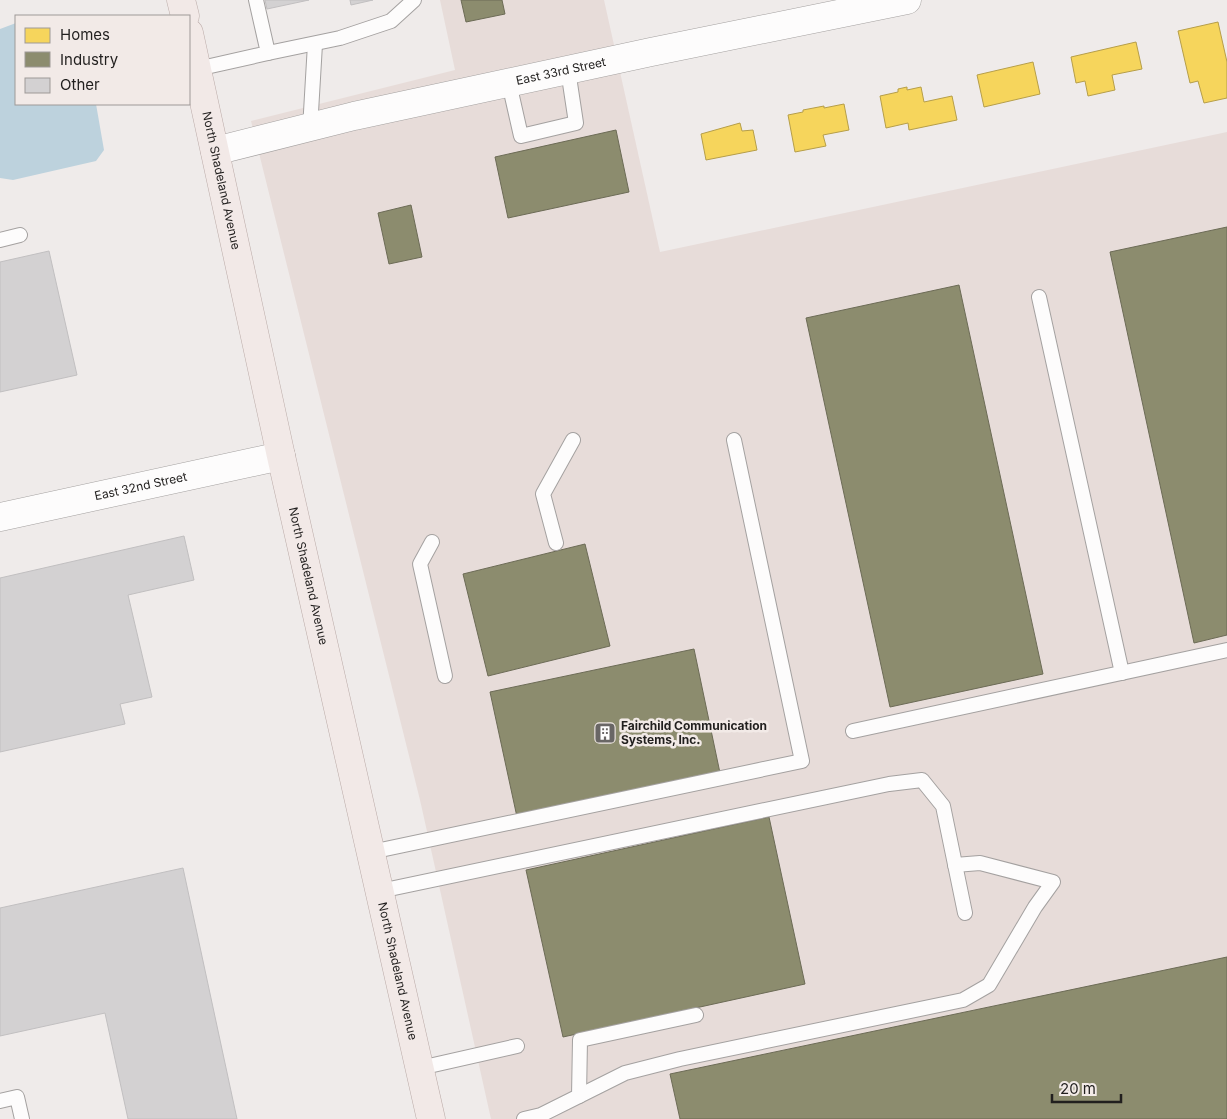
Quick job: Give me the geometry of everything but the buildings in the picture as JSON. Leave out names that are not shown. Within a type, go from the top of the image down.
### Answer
[{"type":"main road","points":[[181,0],[185,15]]},
{"type":"main road","name":"North Shadeland Avenue","points":[[190,38],[282,456],[432,1119]]},
{"type":"street","name":"East 33rd Street","points":[[216,151],[354,116],[896,1]]},
{"type":"street","name":"East 32nd Street","points":[[0,517],[282,456]]},
{"type":"lane","points":[[256,0],[268,53]]},
{"type":"lane","points":[[197,69],[340,38],[391,21],[414,0]]},
{"type":"lane","points":[[310,128],[315,44]]},
{"type":"lane","points":[[509,83],[521,136],[576,123],[568,70]]},
{"type":"lane","points":[[0,240],[20,235]]},
{"type":"lane","points":[[1039,297],[1122,673]]},
{"type":"lane","points":[[556,543],[544,494],[574,440]]},
{"type":"lane","points":[[371,852],[802,761],[734,440]]},
{"type":"lane","points":[[432,542],[420,564],[445,676]]},
{"type":"lane","points":[[852,731],[1227,650]]},
{"type":"lane","points":[[380,890],[889,784],[922,780],[943,806],[965,913]]},
{"type":"lane","points":[[524,1119],[541,1115],[625,1073],[680,1059],[963,1000],[989,985],[1035,907],[1053,882],[980,863],[955,865]]},
{"type":"lane","points":[[579,1096],[580,1040],[696,1014]]},
{"type":"lane","points":[[420,1068],[517,1046]]},
{"type":"lane","points":[[0,1101],[17,1097],[22,1119]]},
{"type":"shaded area","points":[[440,0],[604,0],[660,252],[1227,132],[1227,1119],[491,1119],[420,800],[251,121],[455,70]]},
{"type":"water","points":[[15,23],[15,105],[96,105],[104,150],[96,161],[13,180],[0,178],[0,29]]},
{"type":"place","name":"Fairchild Communication Systems, Inc.","points":[[605,733]]}]
